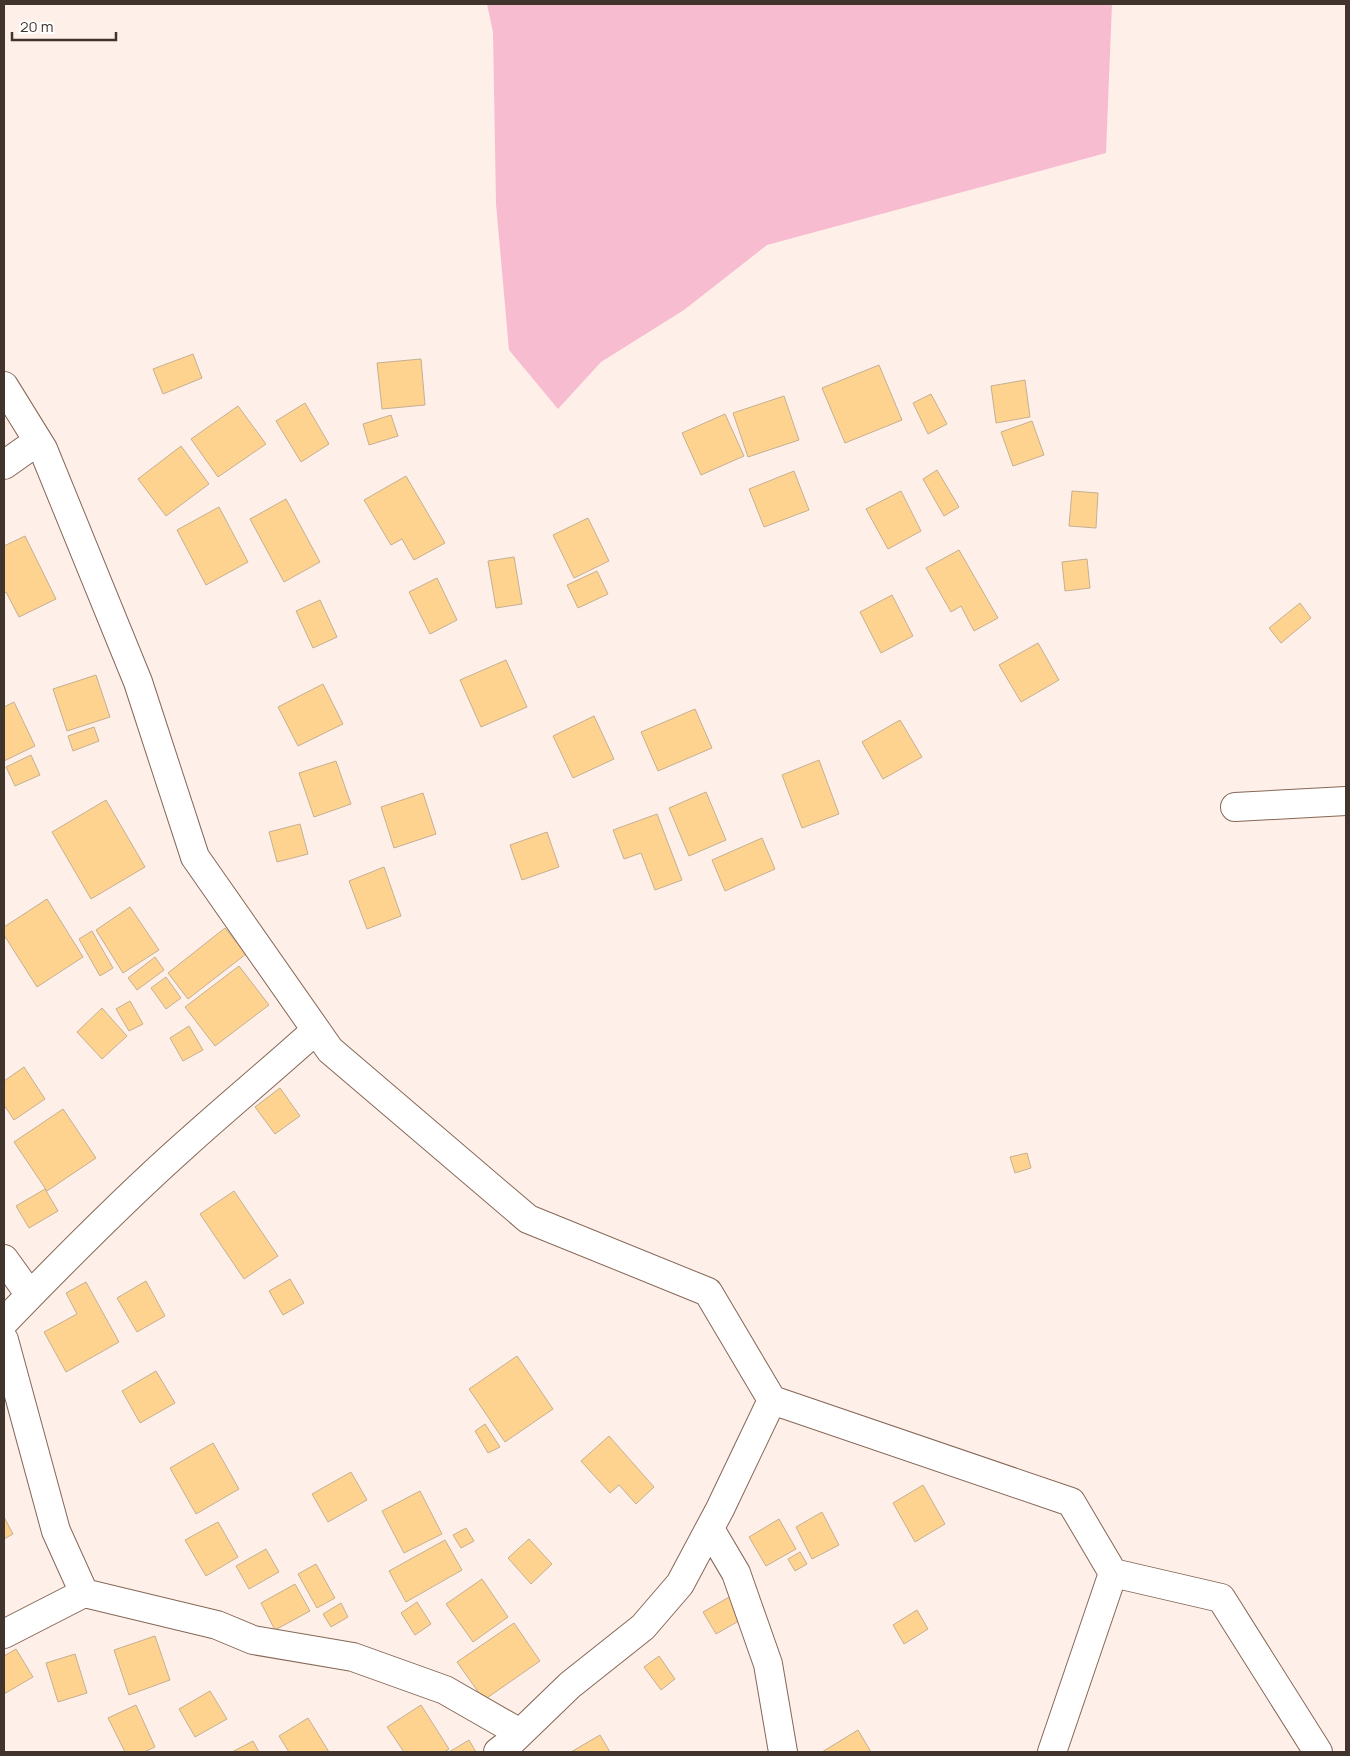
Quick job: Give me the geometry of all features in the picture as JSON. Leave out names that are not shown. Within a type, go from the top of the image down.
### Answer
[{"type":"street","points":[[4,386],[47,458],[138,682],[196,857],[330,1050],[528,1219],[708,1292],[772,1400],[1071,1502],[1113,1573],[1221,1598],[1318,1752]]},
{"type":"street","points":[[4,465],[38,441]]},
{"type":"street","points":[[1235,808],[1346,801]]},
{"type":"street","points":[[4,1322],[73,1251],[185,1145],[316,1030]]},
{"type":"street","points":[[4,1259],[30,1295]]},
{"type":"street","points":[[4,1340],[56,1531],[84,1593]]},
{"type":"street","points":[[498,1752],[570,1684],[643,1627],[680,1584],[710,1529],[772,1400]]},
{"type":"street","points":[[710,1529],[736,1573],[768,1664],[783,1752]]},
{"type":"street","points":[[1052,1752],[1113,1573]]},
{"type":"street","points":[[4,1634],[84,1593],[217,1626],[253,1640],[353,1657],[445,1690],[520,1733]]},
{"type":"shaded area","points":[[487,4],[1112,4],[1106,153],[767,245],[684,310],[601,362],[558,409],[509,350],[496,204],[493,32]]},
{"type":"building","points":[[193,354],[202,378],[163,394],[153,369]]},
{"type":"building","points":[[421,359],[425,405],[382,409],[377,363]]},
{"type":"building","points":[[879,365],[902,420],[845,443],[822,388]]},
{"type":"building","points":[[1025,380],[1030,417],[996,423],[991,386]]},
{"type":"building","points":[[931,394],[947,424],[928,434],[913,403]]},
{"type":"building","points":[[784,396],[799,440],[748,457],[733,413]]},
{"type":"building","points":[[305,403],[329,444],[301,462],[276,421]]},
{"type":"building","points":[[238,406],[266,444],[218,477],[191,439]]},
{"type":"building","points":[[725,414],[744,456],[701,475],[682,433]]},
{"type":"building","points":[[391,415],[398,436],[369,445],[363,424]]},
{"type":"building","points":[[1032,421],[1044,455],[1013,466],[1001,432]]},
{"type":"building","points":[[181,446],[209,484],[166,516],[138,479]]},
{"type":"building","points":[[937,470],[959,507],[944,516],[923,479]]},
{"type":"building","points":[[794,471],[809,510],[764,527],[749,489]]},
{"type":"building","points":[[406,476],[445,543],[414,560],[402,539],[391,545],[364,500]]},
{"type":"building","points":[[901,491],[921,531],[888,549],[866,509]]},
{"type":"building","points":[[1072,491],[1098,493],[1096,528],[1069,526]]},
{"type":"building","points":[[286,499],[320,562],[284,582],[250,519]]},
{"type":"building","points":[[219,507],[248,562],[206,585],[177,530]]},
{"type":"building","points":[[588,518],[609,561],[574,578],[553,535]]},
{"type":"building","points":[[25,536],[56,599],[19,617],[6,592],[4,594],[4,546]]},
{"type":"building","points":[[959,550],[998,618],[974,631],[961,606],[951,612],[926,568]]},
{"type":"building","points":[[514,557],[522,604],[496,608],[488,561]]},
{"type":"building","points":[[1087,559],[1090,588],[1065,591],[1062,562]]},
{"type":"building","points":[[597,571],[608,594],[578,608],[567,585]]},
{"type":"building","points":[[437,578],[457,620],[430,634],[409,592]]},
{"type":"building","points":[[892,595],[913,636],[881,653],[860,612]]},
{"type":"building","points":[[320,600],[337,637],[313,648],[296,611]]},
{"type":"building","points":[[1300,603],[1311,618],[1281,643],[1269,628]]},
{"type":"building","points":[[1038,643],[1059,680],[1021,702],[999,665]]},
{"type":"building","points":[[506,660],[527,707],[481,727],[460,680]]},
{"type":"building","points":[[96,675],[110,717],[67,731],[53,689]]},
{"type":"building","points":[[323,684],[343,724],[298,746],[278,707]]},
{"type":"building","points":[[14,702],[35,746],[4,761],[4,707]]},
{"type":"building","points":[[695,709],[712,748],[658,771],[641,732]]},
{"type":"building","points":[[594,716],[614,759],[573,778],[553,736]]},
{"type":"building","points":[[900,720],[922,757],[883,779],[862,742]]},
{"type":"building","points":[[94,727],[99,741],[73,751],[68,736]]},
{"type":"building","points":[[31,755],[40,775],[15,786],[6,767]]},
{"type":"building","points":[[819,760],[839,814],[802,828],[782,775]]},
{"type":"building","points":[[336,761],[351,804],[314,817],[299,773]]},
{"type":"building","points":[[706,792],[726,840],[689,856],[669,808]]},
{"type":"building","points":[[423,793],[436,834],[394,848],[381,807]]},
{"type":"building","points":[[106,800],[145,867],[91,899],[52,832]]},
{"type":"building","points":[[657,814],[682,880],[655,890],[641,853],[624,859],[613,830]]},
{"type":"building","points":[[300,824],[308,854],[277,862],[269,832]]},
{"type":"building","points":[[547,832],[559,867],[522,880],[510,845]]},
{"type":"building","points":[[762,838],[775,869],[725,891],[712,860]]},
{"type":"building","points":[[384,867],[401,916],[367,929],[349,881]]},
{"type":"building","points":[[47,899],[83,957],[37,987],[4,935],[4,927]]},
{"type":"building","points":[[130,907],[159,950],[123,973],[96,930]]},
{"type":"building","points":[[225,928],[246,954],[188,999],[168,973]]},
{"type":"building","points":[[92,931],[113,968],[100,976],[79,939]]},
{"type":"building","points":[[155,957],[164,970],[137,990],[128,978]]},
{"type":"building","points":[[239,966],[269,1005],[215,1046],[185,1007]]},
{"type":"building","points":[[166,977],[181,998],[166,1009],[151,988]]},
{"type":"building","points":[[130,1001],[143,1024],[129,1031],[116,1009]]},
{"type":"building","points":[[102,1008],[127,1036],[102,1059],[77,1032]]},
{"type":"building","points":[[189,1026],[203,1050],[183,1061],[170,1038]]},
{"type":"building","points":[[24,1067],[45,1099],[14,1120],[4,1105],[4,1081]]},
{"type":"building","points":[[280,1088],[300,1116],[275,1134],[255,1107]]},
{"type":"building","points":[[63,1109],[96,1158],[47,1191],[14,1142]]},
{"type":"building","points":[[1027,1153],[1031,1168],[1015,1173],[1010,1157]]},
{"type":"building","points":[[45,1189],[58,1211],[29,1228],[16,1206]]},
{"type":"building","points":[[234,1191],[278,1256],[244,1279],[200,1214]]},
{"type":"building","points":[[290,1279],[304,1303],[283,1315],[269,1291]]},
{"type":"building","points":[[146,1281],[165,1316],[137,1332],[117,1298]]},
{"type":"building","points":[[86,1282],[119,1342],[66,1372],[44,1332],[77,1314],[66,1293]]},
{"type":"building","points":[[517,1356],[553,1409],[505,1442],[469,1389]]},
{"type":"building","points":[[156,1371],[175,1403],[140,1423],[122,1391]]},
{"type":"building","points":[[485,1424],[500,1447],[488,1453],[475,1431]]},
{"type":"building","points":[[609,1436],[654,1487],[636,1504],[619,1485],[610,1493],[581,1461]]},
{"type":"building","points":[[213,1443],[239,1489],[196,1514],[170,1468]]},
{"type":"building","points":[[351,1472],[367,1500],[328,1522],[312,1494]]},
{"type":"building","points":[[923,1485],[945,1524],[915,1542],[893,1503]]},
{"type":"building","points":[[420,1491],[442,1534],[404,1553],[382,1511]]},
{"type":"building","points":[[822,1512],[839,1545],[812,1559],[796,1527]]},
{"type":"building","points":[[4,1517],[13,1534],[4,1539]]},
{"type":"building","points":[[779,1519],[796,1549],[766,1566],[749,1537]]},
{"type":"building","points":[[218,1522],[238,1557],[206,1576],[185,1540]]},
{"type":"building","points":[[466,1528],[474,1541],[461,1548],[453,1535]]},
{"type":"building","points":[[529,1539],[552,1564],[531,1584],[508,1558]]},
{"type":"building","points":[[445,1540],[462,1570],[406,1602],[389,1571]]},
{"type":"building","points":[[266,1549],[279,1572],[249,1589],[236,1566]]},
{"type":"building","points":[[800,1552],[807,1564],[795,1571],[788,1559]]},
{"type":"building","points":[[316,1564],[335,1598],[317,1608],[298,1574]]},
{"type":"building","points":[[482,1579],[508,1617],[473,1642],[446,1604]]},
{"type":"building","points":[[295,1584],[310,1611],[275,1630],[261,1603]]},
{"type":"building","points":[[731,1596],[744,1618],[716,1634],[703,1612]]},
{"type":"building","points":[[417,1602],[431,1624],[415,1635],[401,1613]]},
{"type":"building","points":[[341,1603],[348,1617],[331,1627],[323,1614]]},
{"type":"building","points":[[917,1610],[928,1629],[904,1644],[893,1625]]},
{"type":"building","points":[[514,1623],[540,1661],[484,1700],[457,1662]]},
{"type":"building","points":[[155,1636],[170,1680],[129,1695],[114,1650]]},
{"type":"building","points":[[16,1649],[33,1677],[4,1694],[4,1656]]},
{"type":"building","points":[[75,1654],[87,1693],[58,1702],[46,1663]]},
{"type":"building","points":[[659,1656],[675,1679],[661,1690],[644,1667]]},
{"type":"building","points":[[210,1691],[227,1719],[195,1737],[179,1709]]},
{"type":"building","points":[[136,1705],[155,1747],[144,1752],[125,1752],[108,1718]]},
{"type":"building","points":[[421,1705],[449,1749],[444,1752],[404,1752],[387,1727]]},
{"type":"building","points":[[308,1718],[329,1752],[289,1752],[279,1736]]},
{"type":"building","points":[[858,1730],[871,1752],[822,1752]]},
{"type":"building","points":[[600,1735],[610,1752],[571,1752]]},
{"type":"building","points":[[469,1740],[476,1752],[449,1752]]},
{"type":"building","points":[[253,1741],[259,1752],[232,1752]]}]
